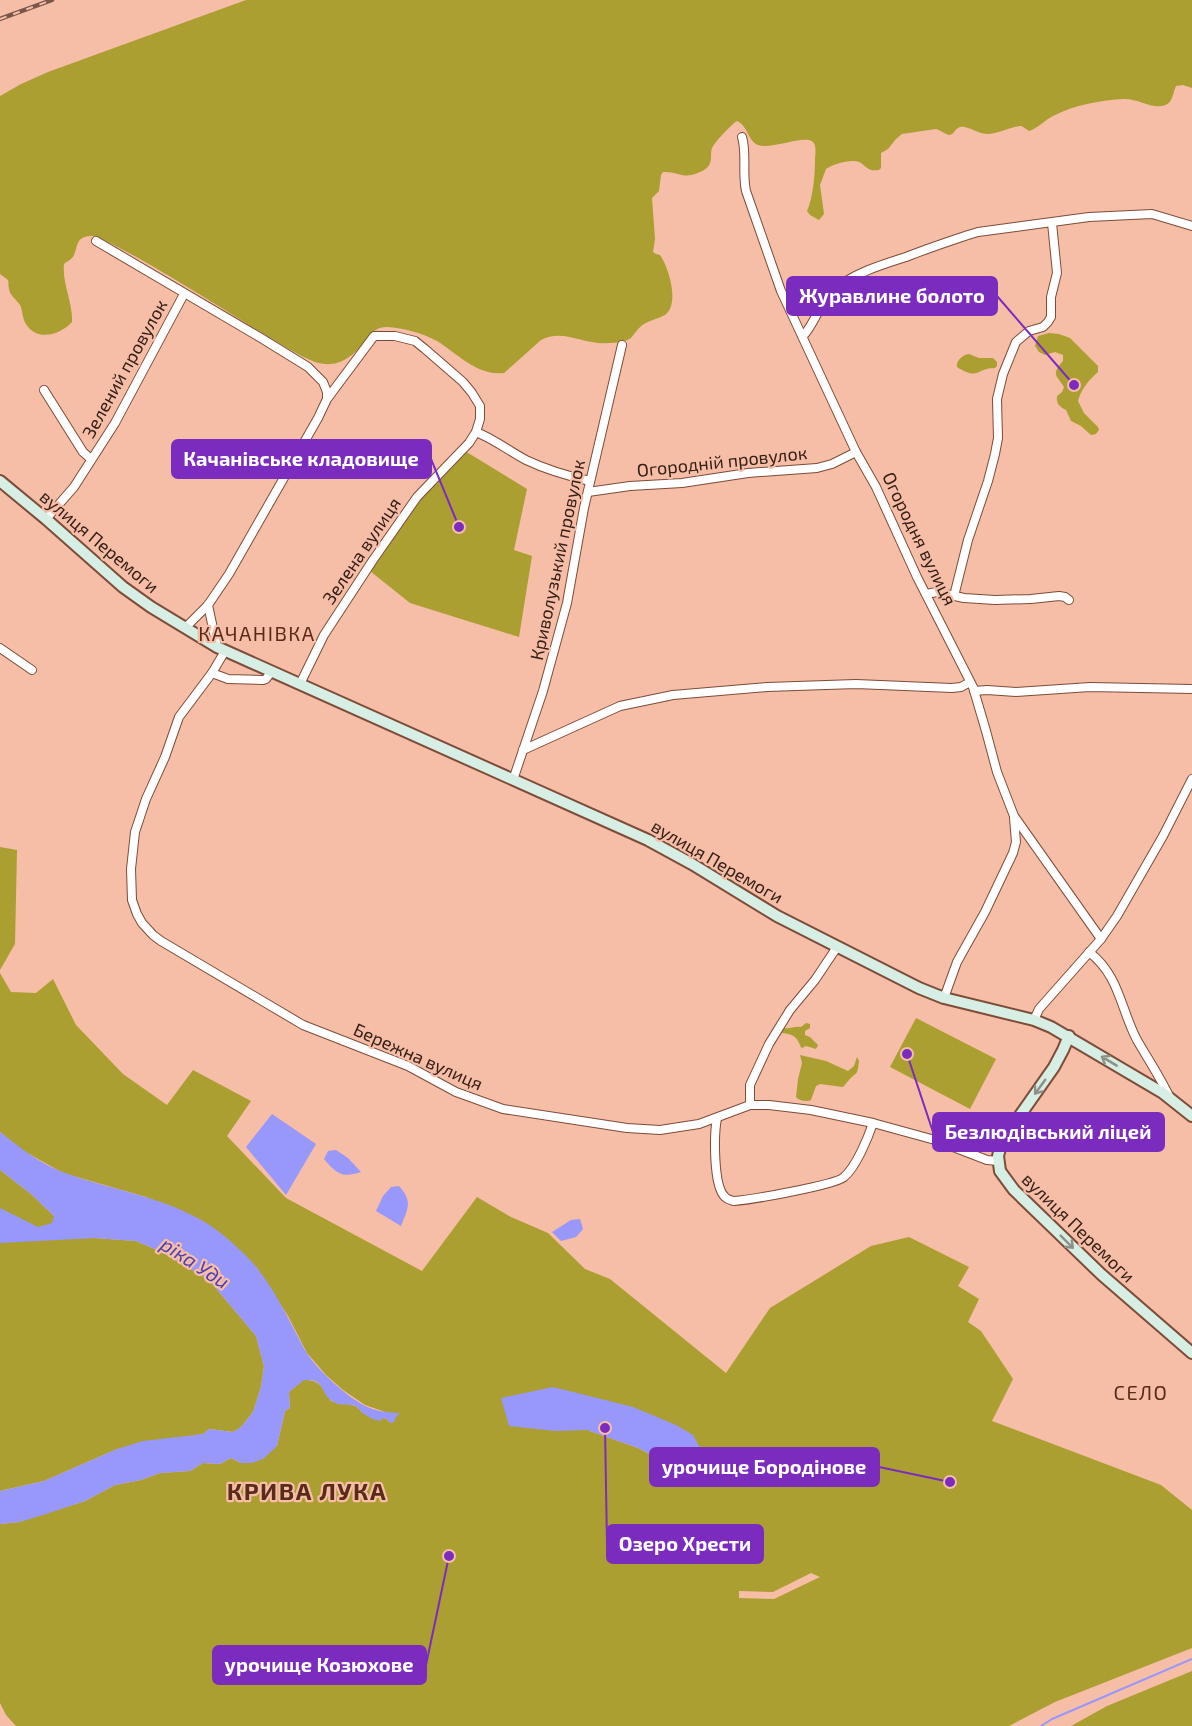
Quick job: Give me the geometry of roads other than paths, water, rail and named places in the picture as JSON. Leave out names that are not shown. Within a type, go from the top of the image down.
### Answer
[{"type":"street","name":"Огородня вулиця","points":[[742,137],[744,182],[747,196],[781,291],[856,452],[876,487],[905,552],[974,691],[997,772],[1014,816],[1101,939]]},
{"type":"street","points":[[803,336],[820,307],[845,282],[873,268],[978,232],[1102,216],[1152,214],[1192,226]]},
{"type":"street","points":[[954,596],[968,540],[991,473],[998,438],[998,399],[1003,374],[1016,342],[1029,331],[1043,327],[1051,316],[1051,297],[1057,273],[1053,223]]},
{"type":"street","points":[[96,241],[308,367],[323,382],[327,399]]},
{"type":"street","name":"Зелений провулок","points":[[46,519],[69,493],[118,419],[155,345],[184,294]]},
{"type":"street","points":[[185,628],[208,605],[243,549],[327,399],[374,336],[395,336],[415,340],[468,387],[480,404],[480,419],[476,432],[544,468],[590,481]]},
{"type":"street","name":"Криволузький провулок","points":[[513,780],[548,676],[567,603],[577,541],[622,345]]},
{"type":"street","name":"Зелений провулок","points":[[44,390],[83,452],[91,459]]},
{"type":"street","name":"Зелена вулиця","points":[[300,684],[327,630],[409,507],[469,443],[476,432]]},
{"type":"street","name":"Огородній провулок","points":[[588,492],[630,486],[682,483],[748,473],[817,468],[832,464],[856,452]]},
{"type":"street","name":"вулиця Перемоги","points":[[0,481],[123,587],[221,649],[659,846],[777,916],[909,984],[944,998],[1045,1024],[1069,1036],[1170,1098]]},
{"type":"street","points":[[926,594],[938,592],[970,599],[1016,600],[1059,596],[1069,600]]},
{"type":"street","points":[[208,605],[221,649]]},
{"type":"street","points":[[0,648],[32,670]]},
{"type":"street","name":"Бережна вулиця","points":[[221,649],[212,673],[179,717],[135,832],[130,882],[132,900],[137,914],[153,935],[300,1024],[408,1066],[456,1092],[493,1106],[512,1111],[645,1130],[678,1128],[717,1118],[750,1105],[762,1104],[811,1110],[873,1123],[935,1140],[987,1160],[998,1161]]},
{"type":"street","points":[[212,673],[228,679],[266,680],[271,672]]},
{"type":"street","points":[[523,750],[627,704],[673,695],[767,687],[856,684],[952,688],[961,687],[970,682]]},
{"type":"street","points":[[974,691],[1022,692],[1090,687],[1192,688]]},
{"type":"street","points":[[1034,1020],[1043,1005],[1101,939],[1125,904],[1192,779]]},
{"type":"street","points":[[944,998],[957,962],[981,920],[1013,853],[1016,842],[1014,816]]},
{"type":"street","points":[[750,1105],[750,1085],[769,1044],[790,1010],[837,947]]},
{"type":"street","points":[[1089,952],[1104,965],[1111,975],[1137,1039],[1170,1098],[1192,1116]]},
{"type":"street","points":[[998,1161],[998,1151],[1003,1138],[1054,1067],[1069,1036]]},
{"type":"street","points":[[717,1118],[714,1140],[719,1181],[725,1197],[734,1201],[841,1180],[863,1149],[873,1123]]},
{"type":"street","name":"вулиця Перемоги","points":[[998,1161],[1005,1179],[1027,1202],[1113,1286],[1192,1353]]},
{"type":"water","points":[[272,1114],[316,1144],[286,1195],[246,1147]]},
{"type":"water","name":"ріка Уди","points":[[0,1132],[56,1170],[171,1206],[210,1226],[232,1242],[264,1278],[310,1358],[324,1374],[365,1406],[400,1413],[395,1421],[392,1423],[383,1418],[380,1421],[376,1420],[356,1406],[335,1403],[316,1381],[304,1380],[289,1392],[290,1408],[285,1411],[277,1446],[263,1459],[252,1463],[241,1463],[231,1458],[220,1464],[203,1463],[190,1471],[160,1473],[141,1480],[115,1485],[85,1501],[43,1515],[19,1522],[0,1524],[0,1491],[44,1481],[117,1449],[143,1441],[203,1434],[209,1429],[233,1432],[241,1427],[253,1412],[261,1387],[264,1366],[256,1336],[209,1280],[164,1253],[136,1241],[95,1238],[0,1243],[0,1208],[38,1227],[52,1223],[54,1216],[31,1194],[0,1170]]},
{"type":"water","points":[[336,1150],[348,1158],[361,1172],[349,1175],[332,1168],[324,1159],[328,1151]]},
{"type":"water","points":[[399,1186],[408,1201],[401,1226],[376,1211],[383,1196],[391,1187]]},
{"type":"water","points":[[580,1219],[583,1229],[576,1237],[561,1241],[552,1232],[571,1220]]},
{"type":"water","points":[[553,1387],[633,1407],[676,1425],[693,1435],[705,1457],[696,1467],[676,1468],[638,1448],[587,1430],[555,1431],[509,1426],[501,1398]]},
{"type":"waterway","points":[[1041,1726],[1052,1719],[1192,1659]]},
{"type":"railway","points":[[0,19],[52,0]]},
{"type":"place","name":"Журавлине болото","points":[[1074,385]]},
{"type":"place","name":"Качанівське кладовище","points":[[459,527]]},
{"type":"place","name":"Безлюдівський ліцей","points":[[907,1054]]},
{"type":"place","name":"Озеро Хрести","points":[[605,1428]]},
{"type":"place","name":"урочище Бородінове","points":[[950,1482]]},
{"type":"place","name":"урочище Козюхове","points":[[449,1556]]},
{"type":"district","name":"КАЧАНІВКА","points":[[257,634]]},
{"type":"district","name":"СЕЛО","points":[[1141,1393]]},
{"type":"district","name":"КРИВА ЛУКА","points":[[307,1492]]}]
